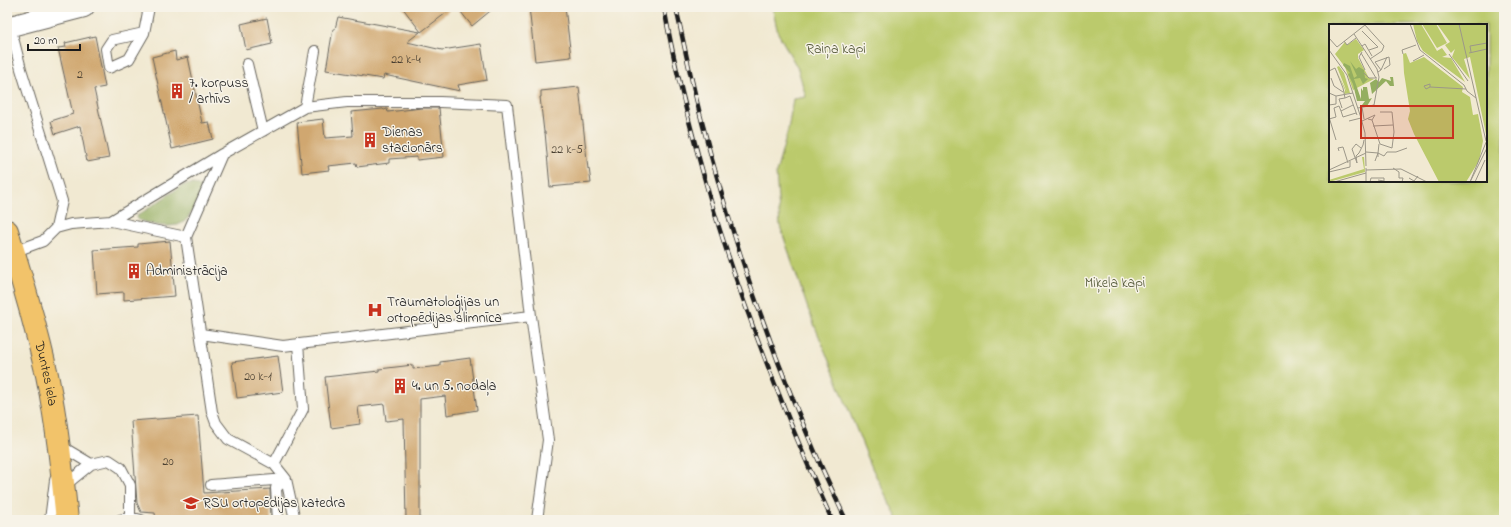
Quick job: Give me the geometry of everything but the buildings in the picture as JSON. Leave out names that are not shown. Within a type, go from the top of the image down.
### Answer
[{"type":"main road","name":"Duntes iela","points":[[7,231],[47,375],[59,445],[66,520]]},
{"type":"street","points":[[9,27],[84,7]]},
{"type":"lane","points":[[144,33],[149,7]]},
{"type":"lane","points":[[9,27],[20,69],[62,201],[56,228]]},
{"type":"lane","points":[[305,107],[315,51]]},
{"type":"lane","points":[[247,64],[263,131]]},
{"type":"lane","points":[[111,221],[222,154],[305,107],[347,102],[440,102],[507,105],[531,316],[548,440],[537,520]]},
{"type":"lane","points":[[222,154],[186,237],[212,412],[216,423],[228,439],[274,464],[286,479],[295,520]]},
{"type":"lane","points":[[13,252],[43,241],[56,228],[71,224],[111,221],[186,237]]},
{"type":"lane","points":[[200,334],[284,346],[531,316]]},
{"type":"lane","points":[[274,464],[303,409],[298,344]]},
{"type":"lane","points":[[50,520],[59,445],[91,464]]},
{"type":"lane","points":[[63,486],[91,464],[109,460],[121,468],[133,486],[130,517]]},
{"type":"lane","points":[[211,485],[286,479]]},
{"type":"lane","points":[[278,520],[276,488],[286,479]]},
{"type":"lane","points":[[120,520],[130,517],[142,517]]},
{"type":"green space","name":"Miķeļa kapi","points":[[772,7],[1504,7],[1504,520],[898,520],[872,468],[808,309],[780,226],[776,173],[788,130],[793,99],[806,97],[798,69],[778,33]]},
{"type":"green space","points":[[194,184],[203,189],[203,191],[189,216],[182,223],[163,226],[137,219],[137,216],[183,185]]},
{"type":"railway","points":[[664,7],[684,103],[710,198],[736,280],[781,401],[832,520]]},
{"type":"railway","points":[[676,7],[691,79],[702,122],[747,274],[783,374],[846,520]]},
{"type":"place","name":"7. korpuss / arhīvs","points":[[177,91]]},
{"type":"place","name":"Dienas stacionārs","points":[[370,140]]},
{"type":"place","name":"Administrācija","points":[[134,271]]},
{"type":"place","name":"Traumatoloģijas un ortopēdijas slimnīca","points":[[375,310]]},
{"type":"place","name":"4. un 5. nodaļa","points":[[400,386]]},
{"type":"place","name":"RSU ortopēdijas katedra","points":[[191,503]]},
{"type":"park label","name":"Raiņa kapi","points":[[836,49]]}]
